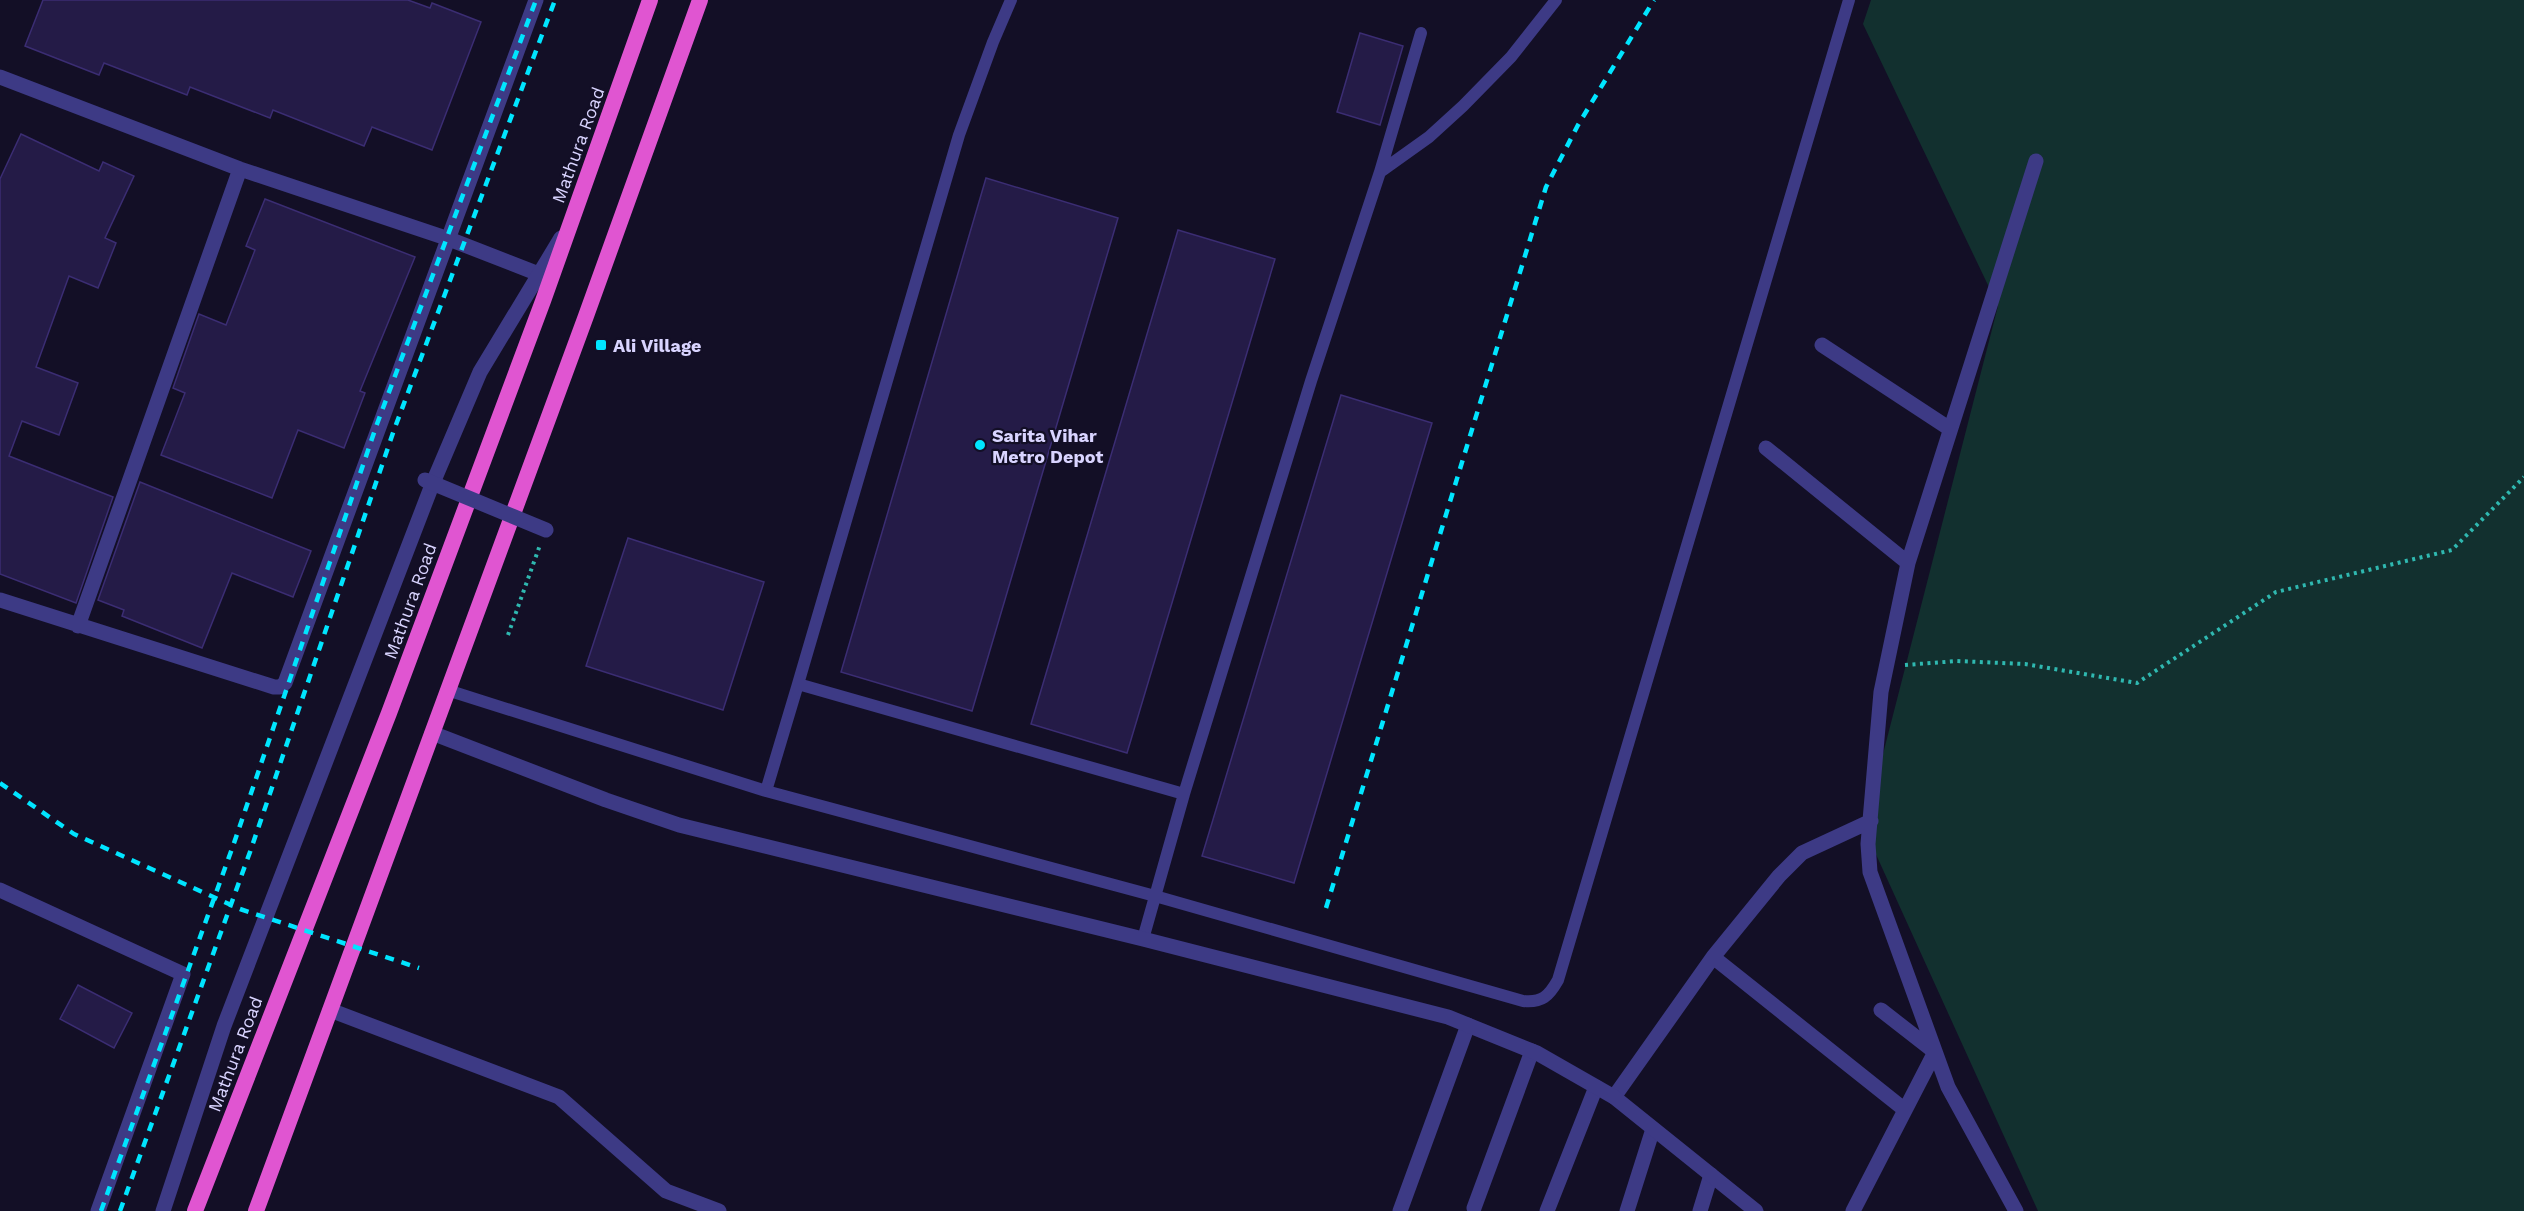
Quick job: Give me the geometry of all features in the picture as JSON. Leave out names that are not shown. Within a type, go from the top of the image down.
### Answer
[{"type":"highway","name":"Mathura Road","points":[[195,1211],[389,713],[545,276],[571,222],[650,0]]},
{"type":"highway","points":[[256,1211],[700,0]]},
{"type":"street","points":[[0,600],[274,687],[280,687],[285,683],[536,0]]},
{"type":"street","points":[[0,77],[240,169],[449,239],[545,276],[480,372],[432,484],[224,1026],[163,1211]]},
{"type":"street","points":[[2016,1211],[1948,1087],[1870,872],[1868,844],[1881,692],[1908,563],[2036,161]]},
{"type":"street","points":[[78,626],[240,169]]},
{"type":"street","points":[[1822,345],[1950,429]]},
{"type":"street","points":[[1766,448],[1908,563]]},
{"type":"street","points":[[425,480],[546,530]]},
{"type":"street","points":[[432,733],[606,800],[679,825],[1384,1000],[1468,1025],[1532,1051],[1614,1097],[1756,1211]]},
{"type":"street","points":[[1614,1097],[1713,957],[1779,876],[1802,854],[1871,820]]},
{"type":"street","points":[[0,890],[183,974],[98,1211]]},
{"type":"street","points":[[1713,957],[1905,1110]]},
{"type":"street","points":[[1881,1010],[1935,1052]]},
{"type":"street","points":[[330,1011],[559,1097],[655,1182],[702,1208],[719,1211]]},
{"type":"street","points":[[1400,1211],[1468,1025]]},
{"type":"street","points":[[1474,1208],[1532,1051]]},
{"type":"street","points":[[1853,1211],[1935,1052]]},
{"type":"street","points":[[1547,1211],[1596,1087]]},
{"type":"street","points":[[1627,1211],[1653,1129]]},
{"type":"street","points":[[1700,1211],[1711,1175]]},
{"type":"lane","points":[[766,791],[958,135],[1011,0]]},
{"type":"lane","points":[[1380,172],[1429,137],[1463,106],[1511,57],[1556,0]]},
{"type":"lane","points":[[447,690],[766,791],[1155,896],[1523,1001],[1535,1002],[1545,999],[1552,991],[1565,958],[1849,0]]},
{"type":"lane","points":[[1143,939],[1184,794],[1311,381],[1380,172],[1421,33]]},
{"type":"lane","points":[[798,684],[1184,794]]},
{"type":"path","points":[[1887,666],[1957,661],[2025,664],[2137,683],[2276,592],[2452,550],[2524,477]]},
{"type":"path","points":[[508,634],[546,530]]},
{"type":"green space","points":[[1871,0],[2524,0],[2524,1211],[2038,1211],[1864,828],[1998,306],[1863,24]]},
{"type":"building","points":[[43,0],[408,0],[430,8],[432,3],[481,22],[432,150],[372,127],[364,146],[273,110],[270,118],[190,87],[187,95],[104,63],[99,75],[25,46]]},
{"type":"building","points":[[1360,33],[1403,46],[1380,125],[1337,112]]},
{"type":"building","points":[[21,134],[99,171],[103,162],[134,176],[105,238],[116,243],[98,288],[69,276],[36,367],[78,383],[59,435],[22,421],[9,456],[113,497],[76,603],[0,574],[0,179]]},
{"type":"building","name":"Sarita Vihar Metro Depot","points":[[986,178],[1118,218],[972,711],[841,672]]},
{"type":"building","points":[[265,199],[415,257],[360,391],[365,393],[344,448],[298,430],[272,498],[161,455],[185,393],[173,388],[199,314],[226,325],[255,250],[246,246]]},
{"type":"building","name":"Sarita Vihar Metro Depot","points":[[1178,230],[1275,259],[1127,753],[1031,724]]},
{"type":"building","points":[[1341,395],[1432,423],[1294,883],[1202,856]]},
{"type":"building","points":[[140,482],[311,551],[293,597],[232,573],[202,648],[122,616],[124,610],[98,600]]},
{"type":"building","points":[[628,538],[764,582],[723,710],[586,666]]},
{"type":"building","points":[[78,985],[132,1013],[114,1048],[60,1019]]},
{"type":"railway","points":[[101,1211],[233,846],[377,424],[536,0]]},
{"type":"railway","points":[[120,1211],[250,852],[394,430],[555,0]]},
{"type":"railway","points":[[1326,908],[1546,187],[1578,125],[1654,0]]},
{"type":"railway","points":[[0,783],[74,834],[240,909],[419,968]]},
{"type":"place","name":"Ali Village","points":[[601,345]]},
{"type":"place","name":"Sarita Vihar Metro Depot","points":[[980,445]]}]
